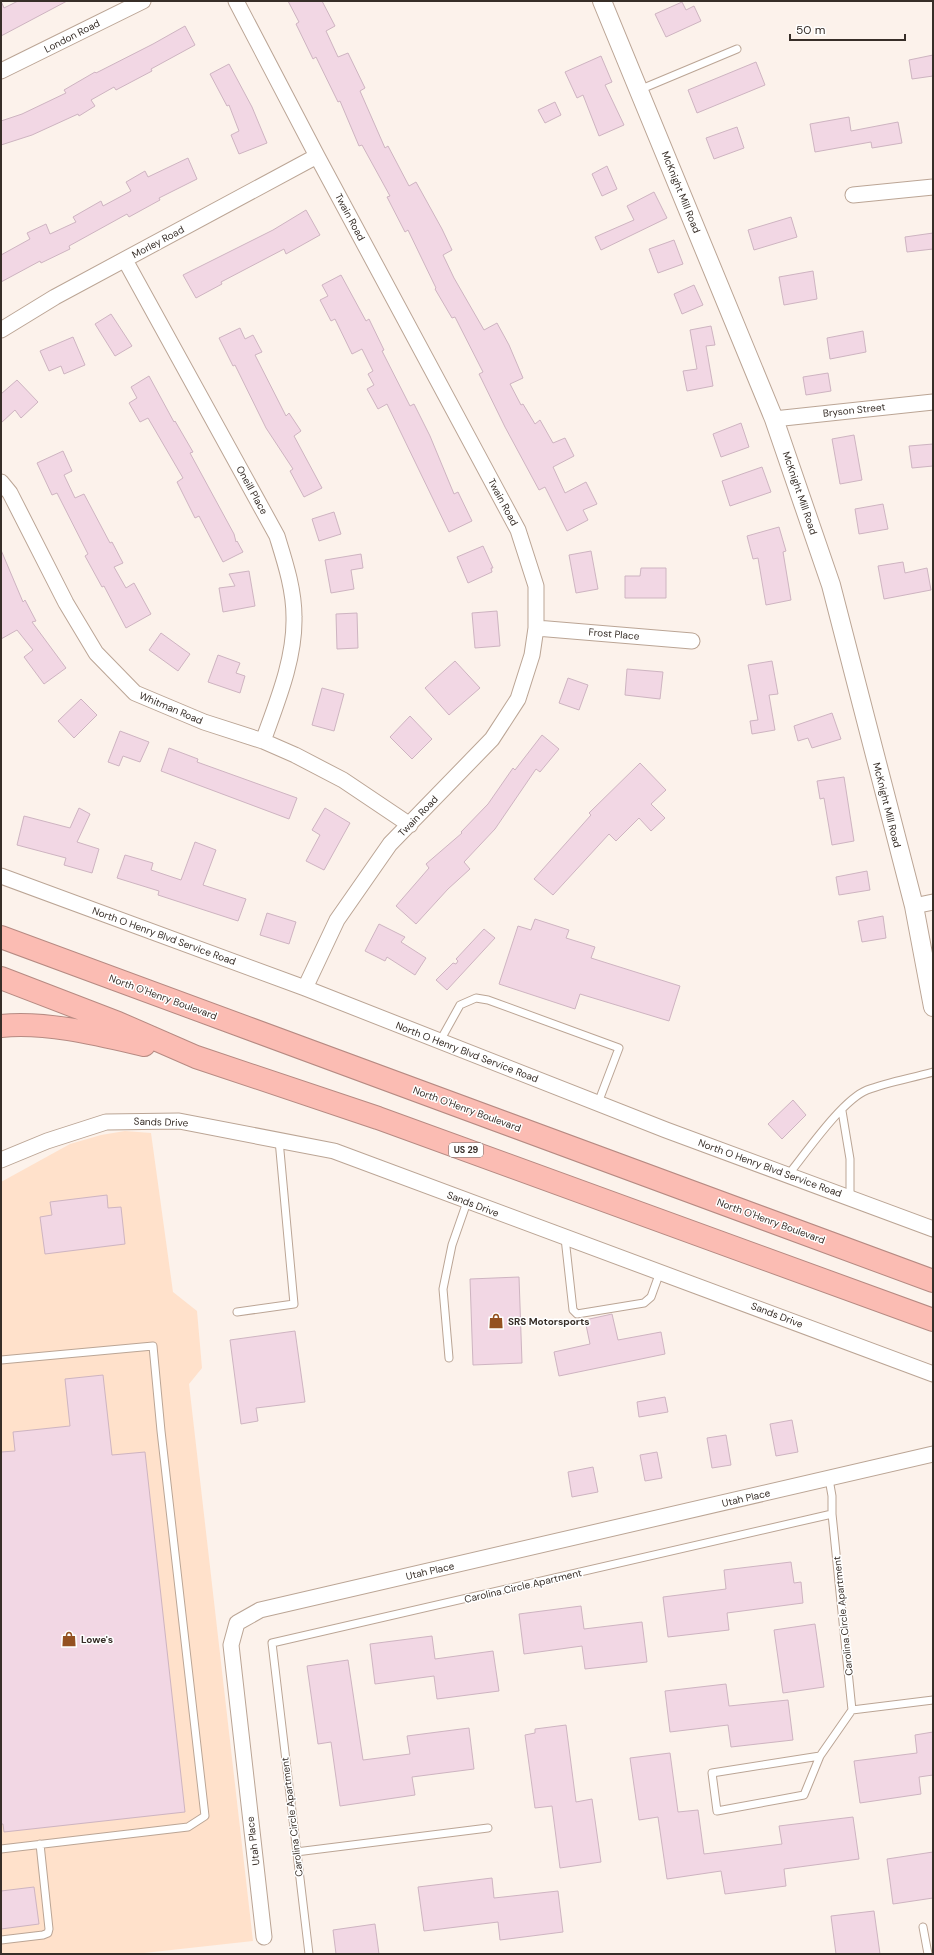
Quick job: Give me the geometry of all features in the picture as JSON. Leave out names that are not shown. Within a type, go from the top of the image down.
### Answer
[{"type":"highway","name":"North O'Henry Boulevard","points":[[1,937],[933,1281]]},
{"type":"highway","name":"US 29","points":[[1,978],[118,1022],[196,1056],[378,1118],[933,1320]]},
{"type":"highway","points":[[1,1026],[34,1025],[95,1034],[196,1056]]},
{"type":"highway","points":[[882,1261],[913,1261],[933,1265]]},
{"type":"street","name":"London Road","points":[[1,71],[142,1]]},
{"type":"street","name":"Twain Road","points":[[236,1],[317,156],[518,530],[536,586],[536,628],[532,655],[518,699],[492,739],[390,844],[337,920],[305,988]]},
{"type":"street","name":"McKnight Mill Road","points":[[602,1],[640,90],[774,419],[831,585],[914,906],[933,1007]]},
{"type":"street","name":"Morley Road","points":[[1,330],[55,297],[317,156]]},
{"type":"street","points":[[852,194],[933,187]]},
{"type":"street","name":"Oneill Place","points":[[125,260],[277,536],[288,573],[294,617],[289,662],[263,741]]},
{"type":"street","name":"Bryson Street","points":[[774,419],[933,402]]},
{"type":"street","name":"Whitman Road","points":[[1,482],[10,493],[66,603],[96,653],[135,693],[204,722],[263,741],[343,780],[410,825]]},
{"type":"street","name":"Frost Place","points":[[536,628],[692,641]]},
{"type":"street","name":"North O Henry Blvd Service Road","points":[[1,876],[305,988],[598,1103],[933,1229]]},
{"type":"street","points":[[914,906],[933,902]]},
{"type":"street","name":"Sands Drive","points":[[1,1160],[46,1141],[106,1122],[179,1121],[334,1152],[933,1374]]},
{"type":"street","name":"Utah Place","points":[[264,1936],[231,1645],[238,1624],[260,1610],[933,1454]]},
{"type":"lane","points":[[640,90],[737,49]]},
{"type":"lane","points":[[440,1041],[460,1005],[476,998],[488,1000],[619,1048],[598,1103]]},
{"type":"lane","points":[[788,1175],[824,1129],[852,1100],[867,1090],[933,1072]]},
{"type":"lane","points":[[842,1111],[850,1159],[850,1198]]},
{"type":"lane","points":[[237,1312],[294,1304],[279,1140]]},
{"type":"lane","points":[[448,1358],[443,1289],[452,1245],[467,1202]]},
{"type":"lane","points":[[565,1238],[573,1310],[577,1314],[644,1303],[651,1297],[660,1272]]},
{"type":"lane","points":[[1,1360],[153,1346],[161,1431],[205,1816],[188,1827],[1,1849]]},
{"type":"lane","points":[[828,1479],[832,1496],[832,1514]]},
{"type":"lane","name":"Carolina Circle Apartment","points":[[309,1954],[272,1643],[832,1514],[852,1710]]},
{"type":"lane","points":[[820,1756],[712,1773],[717,1811],[804,1795],[820,1756],[852,1710],[933,1700]]},
{"type":"lane","points":[[296,1852],[488,1828]]},
{"type":"lane","points":[[1,1940],[43,1935],[48,1933],[50,1929],[40,1844]]},
{"type":"lane","points":[[923,1927],[928,1954]]},
{"type":"shaded area","points":[[125,1131],[151,1133],[173,1292],[197,1311],[202,1368],[189,1384],[253,1941],[135,1954],[1,1954],[1,1182],[70,1144],[101,1135]]},
{"type":"building","points":[[1,1],[4,8],[18,1],[67,1],[1,36]]},
{"type":"building","points":[[288,1],[322,1],[335,26],[326,31],[338,57],[348,53],[365,88],[360,91],[385,148],[388,146],[409,186],[416,182],[442,229],[452,250],[443,255],[454,278],[484,330],[497,323],[509,345],[523,378],[510,384],[521,405],[523,404],[535,424],[540,420],[553,443],[565,438],[574,456],[553,467],[565,493],[586,482],[597,504],[583,510],[588,520],[567,531],[545,487],[539,490],[505,427],[479,374],[483,372],[455,317],[452,318],[435,289],[436,288],[408,230],[405,232],[387,197],[390,196],[362,145],[359,146],[340,101],[338,102],[316,57],[313,59],[296,24],[299,22]]},
{"type":"building","points":[[682,2],[686,10],[694,6],[701,21],[666,37],[655,14]]},
{"type":"building","points":[[185,26],[195,45],[151,69],[152,71],[116,90],[114,87],[91,100],[95,106],[79,116],[78,114],[32,135],[1,145],[1,121],[22,114],[66,93],[64,90],[95,72],[96,73],[153,44]]},
{"type":"building","points":[[933,55],[933,76],[912,79],[909,60]]},
{"type":"building","points":[[601,56],[612,82],[605,85],[624,125],[599,136],[583,95],[577,98],[565,72]]},
{"type":"building","points":[[756,62],[765,85],[697,113],[688,90]]},
{"type":"building","points":[[229,64],[252,107],[267,143],[239,154],[231,135],[239,131],[229,105],[227,106],[210,74]]},
{"type":"building","points":[[555,102],[561,115],[545,123],[538,110]]},
{"type":"building","points":[[849,117],[851,131],[898,122],[902,143],[872,148],[871,142],[815,152],[810,124]]},
{"type":"building","points":[[737,127],[744,148],[714,159],[706,138]]},
{"type":"building","points":[[188,158],[197,179],[159,198],[160,200],[129,217],[127,214],[69,246],[70,249],[41,263],[40,261],[1,282],[1,255],[30,239],[27,233],[46,224],[50,234],[76,222],[73,217],[101,201],[103,206],[131,191],[126,182],[145,171],[148,177]]},
{"type":"building","points":[[607,166],[617,189],[602,196],[592,174]]},
{"type":"building","points":[[654,192],[667,218],[601,250],[595,237],[634,220],[627,206]]},
{"type":"building","points":[[306,210],[320,235],[286,254],[284,249],[221,282],[222,284],[196,298],[183,275],[273,230]]},
{"type":"building","points":[[791,217],[797,237],[754,250],[748,230]]},
{"type":"building","points":[[933,233],[933,249],[907,252],[905,237]]},
{"type":"building","points":[[674,240],[683,264],[658,273],[649,249]]},
{"type":"building","points":[[813,271],[817,299],[784,305],[779,277]]},
{"type":"building","points":[[341,275],[366,321],[369,319],[384,350],[382,351],[410,406],[414,404],[430,436],[454,494],[458,492],[472,521],[449,532],[387,404],[378,409],[367,389],[374,385],[368,374],[373,371],[362,349],[352,354],[335,319],[331,321],[320,300],[328,296],[322,285]]},
{"type":"building","points":[[694,285],[703,305],[682,314],[674,294]]},
{"type":"building","points":[[111,314],[132,346],[115,356],[95,324]]},
{"type":"building","points":[[711,326],[715,345],[706,346],[713,386],[687,391],[683,371],[697,369],[690,330]]},
{"type":"building","points":[[240,328],[245,339],[253,335],[262,352],[255,355],[286,416],[289,413],[301,431],[294,436],[322,488],[304,497],[290,471],[293,469],[266,428],[235,365],[233,366],[219,338]]},
{"type":"building","points":[[863,331],[866,352],[830,359],[827,338]]},
{"type":"building","points":[[73,337],[85,365],[64,374],[61,366],[49,371],[40,351]]},
{"type":"building","points":[[828,373],[831,391],[806,395],[803,377]]},
{"type":"building","points":[[149,376],[174,422],[175,421],[193,452],[190,453],[234,534],[236,542],[237,541],[243,552],[223,562],[199,516],[195,518],[177,482],[183,478],[148,418],[140,422],[129,403],[137,398],[131,387]]},
{"type":"building","points":[[17,380],[38,402],[21,418],[15,410],[1,423],[1,394]]},
{"type":"building","points":[[741,423],[749,447],[721,457],[713,434]]},
{"type":"building","points":[[854,435],[862,480],[840,484],[832,439]]},
{"type":"building","points":[[933,444],[933,466],[912,468],[909,446]]},
{"type":"building","points":[[63,451],[72,471],[64,475],[75,498],[84,494],[110,543],[112,542],[123,563],[114,567],[126,588],[134,583],[151,614],[126,628],[104,586],[102,587],[85,556],[88,554],[57,493],[52,495],[37,463]]},
{"type":"building","points":[[762,467],[771,492],[730,506],[722,481]]},
{"type":"building","points":[[883,504],[888,529],[859,534],[855,509]]},
{"type":"building","points":[[334,512],[341,534],[319,541],[312,519]]},
{"type":"building","points":[[779,527],[786,551],[783,552],[791,600],[766,605],[758,558],[753,559],[747,536]]},
{"type":"building","points":[[483,546],[493,568],[491,568],[492,572],[468,583],[457,557]]},
{"type":"building","points":[[1,550],[23,602],[25,600],[36,621],[32,622],[66,668],[44,684],[24,657],[33,650],[17,630],[1,639]]},
{"type":"building","points":[[591,551],[598,589],[576,593],[569,555]]},
{"type":"building","points":[[361,554],[363,568],[351,570],[354,589],[331,593],[325,560]]},
{"type":"building","points":[[903,562],[905,573],[927,568],[931,590],[884,599],[878,566]]},
{"type":"building","points":[[641,568],[666,568],[666,598],[625,598],[625,576],[640,576]]},
{"type":"building","points":[[249,571],[255,606],[223,612],[219,588],[235,586],[229,574]]},
{"type":"building","points":[[497,611],[500,646],[475,648],[472,613]]},
{"type":"building","points":[[357,613],[358,648],[337,649],[336,614]]},
{"type":"building","points":[[161,633],[190,654],[178,671],[149,650]]},
{"type":"building","points":[[218,655],[240,663],[236,673],[245,676],[240,693],[208,682]]},
{"type":"building","points":[[455,661],[480,688],[449,715],[425,688]]},
{"type":"building","points":[[772,661],[778,694],[769,695],[775,730],[752,734],[750,721],[758,720],[748,665]]},
{"type":"building","points":[[627,669],[663,672],[660,699],[625,695]]},
{"type":"building","points":[[568,678],[588,685],[579,710],[559,703]]},
{"type":"building","points":[[322,688],[344,694],[334,731],[312,725]]},
{"type":"building","points":[[81,699],[97,715],[74,738],[58,721]]},
{"type":"building","points":[[832,713],[841,739],[812,748],[808,738],[798,741],[794,726]]},
{"type":"building","points":[[410,716],[432,739],[412,759],[390,737]]},
{"type":"building","points":[[120,731],[149,742],[140,762],[123,756],[119,766],[108,762]]},
{"type":"building","points":[[542,735],[559,749],[540,772],[536,769],[495,829],[464,862],[470,869],[448,889],[416,924],[396,906],[429,868],[426,864],[462,833],[461,832],[488,804],[513,768],[515,770]]},
{"type":"building","points":[[169,748],[198,759],[197,762],[297,798],[289,819],[161,771]]},
{"type":"building","points":[[640,763],[666,790],[651,804],[665,818],[651,831],[639,818],[616,841],[609,834],[553,895],[534,879],[591,815],[589,813]]},
{"type":"building","points":[[844,777],[854,841],[832,845],[824,798],[820,799],[817,781]]},
{"type":"building","points":[[79,808],[90,814],[77,842],[99,849],[92,873],[64,865],[66,858],[17,845],[24,816],[70,828]]},
{"type":"building","points":[[325,808],[350,823],[324,870],[306,861],[320,835],[312,830]]},
{"type":"building","points":[[195,842],[216,850],[203,885],[246,899],[238,921],[158,895],[159,891],[117,878],[125,855],[153,863],[151,870],[181,880]]},
{"type":"building","points":[[867,871],[870,890],[839,895],[836,877]]},
{"type":"building","points":[[267,913],[296,922],[289,944],[260,935]]},
{"type":"building","points":[[883,916],[886,938],[862,942],[858,921]]},
{"type":"building","points":[[535,919],[569,930],[566,938],[595,947],[591,958],[680,986],[669,1021],[580,994],[575,1009],[499,984],[518,926],[531,930]]},
{"type":"building","points":[[379,924],[405,937],[401,942],[426,958],[415,975],[387,957],[385,961],[365,951]]},
{"type":"building","points":[[484,929],[495,938],[447,990],[436,980],[453,963],[456,964],[458,961],[456,959]]},
{"type":"building","points":[[793,1100],[806,1115],[782,1139],[768,1124]]},
{"type":"building","points":[[107,1195],[108,1208],[121,1207],[125,1244],[45,1254],[40,1217],[52,1215],[50,1202]]},
{"type":"building","name":"SRS Motorsports","points":[[519,1277],[522,1363],[473,1365],[470,1279]]},
{"type":"building","points":[[612,1314],[618,1340],[661,1332],[665,1354],[559,1376],[554,1352],[590,1344],[585,1320]]},
{"type":"building","points":[[295,1331],[305,1402],[256,1408],[258,1421],[241,1424],[230,1340]]},
{"type":"building","points":[[103,1375],[112,1455],[145,1452],[185,1812],[4,1832],[3,1824],[1,1824],[1,1452],[15,1451],[13,1432],[70,1426],[65,1379]]},
{"type":"building","points":[[665,1397],[668,1412],[639,1417],[637,1402]]},
{"type":"building","points":[[792,1420],[798,1452],[776,1456],[770,1424]]},
{"type":"building","points":[[726,1435],[731,1465],[712,1468],[707,1438]]},
{"type":"building","points":[[657,1452],[662,1478],[645,1481],[640,1455]]},
{"type":"building","points":[[593,1467],[598,1492],[572,1497],[568,1472]]},
{"type":"building","points":[[791,1562],[794,1583],[801,1582],[803,1603],[727,1613],[729,1630],[668,1637],[663,1597],[726,1589],[724,1570]]},
{"type":"building","points":[[581,1606],[584,1629],[642,1622],[647,1662],[585,1669],[582,1646],[524,1654],[519,1614]]},
{"type":"building","points":[[815,1624],[824,1687],[783,1693],[774,1630]]},
{"type":"building","points":[[432,1636],[435,1659],[493,1651],[499,1691],[437,1699],[434,1676],[375,1684],[370,1644]]},
{"type":"building","points":[[348,1660],[363,1760],[410,1754],[407,1736],[469,1728],[474,1769],[412,1777],[415,1795],[340,1806],[331,1742],[318,1744],[307,1666]]},
{"type":"building","points":[[726,1684],[729,1706],[788,1700],[793,1740],[731,1747],[728,1725],[670,1732],[665,1691]]},
{"type":"building","points":[[566,1725],[576,1802],[592,1799],[601,1862],[560,1868],[552,1806],[535,1808],[525,1735],[535,1733],[535,1729]]},
{"type":"building","points":[[933,1732],[933,1775],[919,1777],[921,1794],[860,1803],[854,1761],[917,1753],[915,1735]]},
{"type":"building","points":[[670,1753],[678,1812],[698,1810],[704,1854],[782,1844],[779,1826],[853,1817],[859,1859],[784,1869],[786,1886],[725,1894],[721,1871],[667,1879],[658,1817],[639,1820],[630,1758]]},
{"type":"building","points":[[933,1852],[933,1898],[893,1904],[887,1859]]},
{"type":"building","points":[[492,1878],[494,1898],[558,1891],[563,1932],[500,1940],[498,1922],[424,1931],[418,1887]]},
{"type":"building","points":[[34,1887],[39,1924],[1,1929],[1,1891]]},
{"type":"building","points":[[874,1911],[880,1954],[836,1954],[831,1916]]},
{"type":"building","points":[[375,1924],[379,1954],[336,1954],[333,1930]]},
{"type":"place","name":"SRS Motorsports","points":[[496,1321]]},
{"type":"place","name":"Lowe's","points":[[69,1639]]}]
